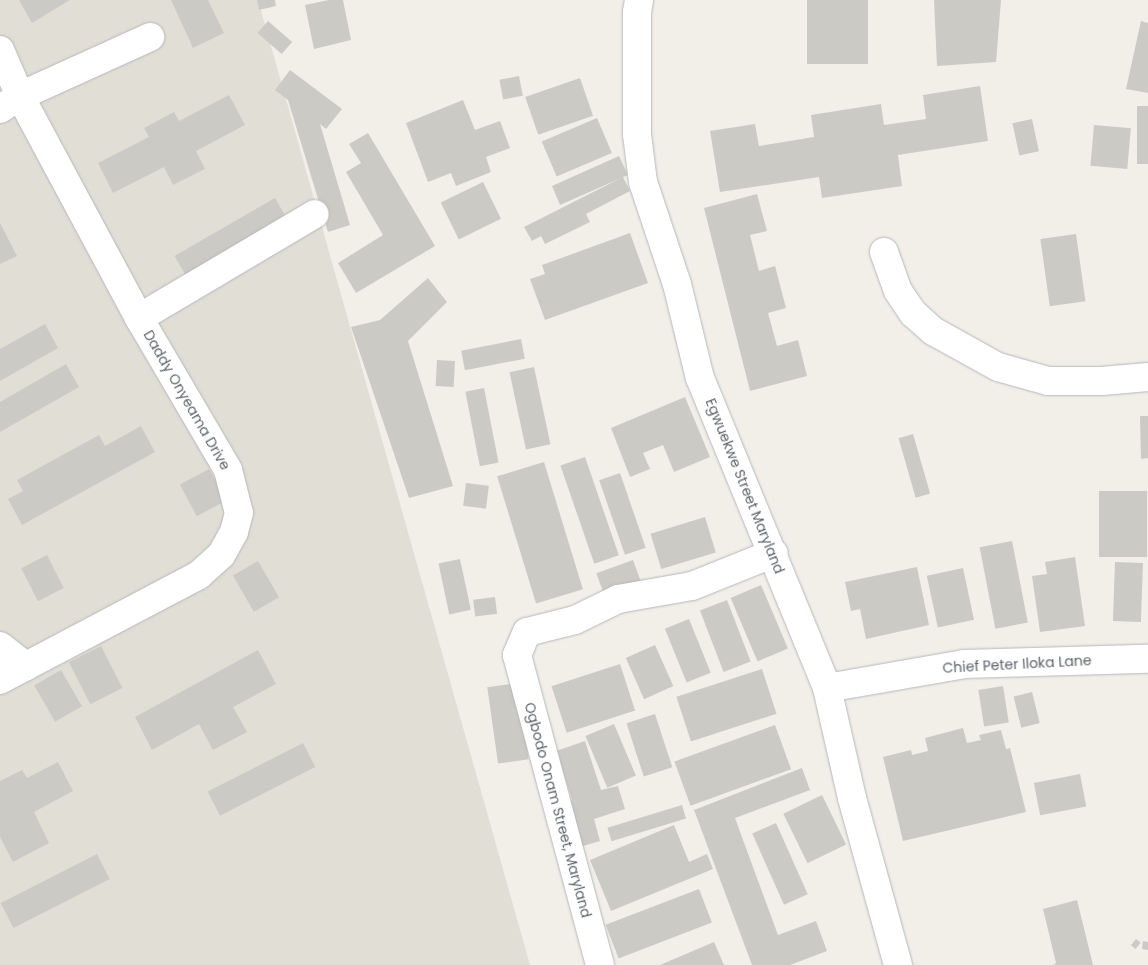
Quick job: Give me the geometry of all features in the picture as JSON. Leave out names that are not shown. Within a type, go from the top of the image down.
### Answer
[{"type":"street","name":"Egwuekwe Street Maryland","points":[[639,0],[636,12],[637,134],[643,182],[677,284],[700,378],[774,553],[798,621],[827,688],[854,807],[898,965]]},
{"type":"street","points":[[10,102],[150,37]]},
{"type":"street","name":"Daddy Onyeama Drive","points":[[0,50],[10,102],[228,470],[240,513],[234,532],[220,555],[198,575],[0,680]]},
{"type":"street","points":[[139,318],[315,214]]},
{"type":"street","points":[[884,252],[898,291],[914,313],[933,331],[998,367],[1048,381],[1102,382],[1148,377]]},
{"type":"street","name":"Ogbodo Onam Street, Maryland","points":[[600,965],[517,655],[527,632],[575,620],[618,600],[692,586],[774,553]]},
{"type":"street","points":[[0,646],[26,666]]},
{"type":"street","name":"Chief Peter Iloka Lane","points":[[827,688],[964,664],[1148,659]]},
{"type":"shaded area","points":[[0,0],[258,0],[530,965],[0,965]]},
{"type":"building","points":[[19,0],[70,0],[32,23]]},
{"type":"building","points":[[171,0],[208,0],[224,33],[193,48]]},
{"type":"building","points":[[257,0],[275,0],[276,6],[259,10]]},
{"type":"building","points":[[329,0],[343,0],[351,40],[314,49],[305,5]]},
{"type":"building","points":[[807,0],[868,0],[868,64],[807,64]]},
{"type":"building","points":[[934,0],[1001,0],[996,62],[937,66]]},
{"type":"building","points":[[268,21],[292,42],[282,54],[258,33]]},
{"type":"building","points":[[1141,21],[1148,23],[1148,93],[1126,89]]},
{"type":"building","points":[[290,70],[342,109],[326,129],[320,124],[350,225],[328,232],[288,100],[275,90]]},
{"type":"building","points":[[519,76],[523,96],[503,99],[499,80]]},
{"type":"building","points":[[580,78],[593,116],[538,135],[525,97]]},
{"type":"building","points":[[980,86],[988,141],[898,155],[902,186],[822,198],[819,177],[720,192],[710,131],[755,124],[759,146],[814,137],[811,115],[881,104],[884,125],[926,119],[923,95]]},
{"type":"building","points":[[229,95],[245,125],[196,151],[205,169],[173,185],[164,167],[113,193],[98,163],[149,137],[144,128],[174,112],[179,121]]},
{"type":"building","points":[[463,100],[475,130],[500,121],[510,148],[486,157],[491,172],[456,186],[451,173],[428,182],[406,123]]},
{"type":"building","points":[[1137,106],[1148,106],[1148,164],[1137,164]]},
{"type":"building","points":[[597,118],[612,153],[557,176],[542,141]]},
{"type":"building","points":[[1032,119],[1039,151],[1019,155],[1012,123]]},
{"type":"building","points":[[1094,125],[1131,128],[1127,169],[1090,166]]},
{"type":"building","points":[[368,133],[435,246],[356,293],[338,263],[383,235],[346,172],[361,163],[349,144]]},
{"type":"building","points":[[619,156],[628,175],[623,177],[630,191],[586,214],[590,222],[545,244],[541,236],[532,241],[524,227],[621,178],[560,205],[552,186]]},
{"type":"building","points":[[483,182],[501,219],[459,239],[441,203]]},
{"type":"building","points":[[757,194],[767,231],[750,235],[759,271],[775,266],[786,308],[768,313],[777,346],[798,340],[807,376],[750,391],[704,208]]},
{"type":"building","points":[[275,198],[287,219],[187,277],[175,256]]},
{"type":"building","points":[[0,223],[17,256],[0,264]]},
{"type":"building","points":[[630,233],[648,283],[545,320],[530,279],[545,274],[542,265]]},
{"type":"building","points":[[1076,234],[1085,301],[1050,306],[1040,239]]},
{"type":"building","points":[[428,278],[447,302],[408,341],[453,486],[409,498],[351,327],[380,320]]},
{"type":"building","points":[[45,324],[58,348],[0,381],[0,349]]},
{"type":"building","points":[[521,339],[525,359],[465,370],[461,351]]},
{"type":"building","points":[[437,360],[455,361],[454,387],[436,386]]},
{"type":"building","points":[[66,364],[79,387],[0,432],[0,402]]},
{"type":"building","points":[[534,367],[550,444],[526,449],[510,372]]},
{"type":"building","points":[[484,388],[499,463],[480,466],[465,392]]},
{"type":"building","points":[[685,397],[710,457],[674,472],[663,445],[643,453],[650,469],[630,477],[611,428]]},
{"type":"building","points":[[1140,416],[1148,416],[1148,458],[1141,459]]},
{"type":"building","points":[[141,426],[155,452],[22,525],[8,499],[23,491],[17,480],[99,435],[105,446]]},
{"type":"building","points":[[913,434],[930,494],[916,498],[899,438]]},
{"type":"building","points":[[585,457],[619,555],[594,564],[560,465]]},
{"type":"building","points":[[544,462],[583,589],[536,604],[497,476]]},
{"type":"building","points":[[209,469],[226,501],[197,516],[180,484]]},
{"type":"building","points":[[620,473],[646,548],[625,555],[599,480]]},
{"type":"building","points":[[466,483],[489,486],[486,509],[463,506]]},
{"type":"building","points":[[1099,491],[1147,491],[1147,557],[1099,557]]},
{"type":"building","points":[[705,517],[716,552],[661,569],[650,534]]},
{"type":"building","points":[[1012,541],[1028,622],[995,629],[980,547]]},
{"type":"building","points":[[47,555],[64,588],[38,601],[21,568]]},
{"type":"building","points":[[1075,557],[1085,626],[1040,632],[1032,576],[1047,574],[1045,562]]},
{"type":"building","points":[[460,559],[471,610],[449,614],[438,564]]},
{"type":"building","points":[[633,560],[641,582],[604,595],[596,573]]},
{"type":"building","points":[[258,561],[279,597],[254,612],[233,576]]},
{"type":"building","points":[[1115,562],[1143,563],[1141,622],[1113,621]]},
{"type":"building","points":[[917,567],[929,625],[866,639],[860,609],[851,611],[845,582]]},
{"type":"building","points":[[963,568],[974,620],[938,628],[927,576]]},
{"type":"building","points":[[761,585],[788,649],[758,661],[731,598]]},
{"type":"building","points":[[495,597],[497,614],[475,617],[473,600]]},
{"type":"building","points":[[727,600],[751,662],[724,672],[700,610]]},
{"type":"building","points":[[689,619],[711,673],[687,683],[665,629]]},
{"type":"building","points":[[655,645],[673,686],[644,699],[626,658]]},
{"type":"building","points":[[101,646],[122,688],[90,704],[69,662]]},
{"type":"building","points":[[258,650],[276,684],[233,707],[247,732],[213,750],[199,724],[152,750],[135,717]]},
{"type":"building","points":[[620,664],[635,711],[567,733],[552,686]]},
{"type":"building","points":[[762,669],[777,714],[691,742],[676,697]]},
{"type":"building","points":[[61,670],[82,706],[55,722],[34,686]]},
{"type":"building","points":[[518,683],[529,759],[498,764],[487,687]]},
{"type":"building","points":[[1003,686],[1009,723],[984,726],[978,690]]},
{"type":"building","points":[[1032,692],[1040,723],[1021,728],[1014,697]]},
{"type":"building","points":[[655,714],[672,767],[644,777],[626,723]]},
{"type":"building","points":[[614,724],[636,776],[607,788],[585,736]]},
{"type":"building","points":[[775,725],[791,769],[691,806],[674,762]]},
{"type":"building","points":[[963,728],[967,743],[981,740],[979,735],[1001,730],[1006,749],[1010,748],[1026,812],[903,841],[883,757],[911,750],[912,755],[928,751],[925,738]]},
{"type":"building","points":[[585,741],[601,790],[618,786],[625,809],[594,819],[600,841],[576,848],[563,803],[572,800],[556,751]]},
{"type":"building","points":[[303,743],[315,767],[220,816],[208,792]]},
{"type":"building","points":[[58,762],[73,791],[34,812],[49,843],[13,862],[0,837],[0,781],[22,770],[27,778]]},
{"type":"building","points":[[802,768],[810,790],[735,818],[778,935],[816,921],[827,951],[790,965],[752,965],[694,810]]},
{"type":"building","points":[[1080,774],[1086,806],[1040,815],[1034,783]]},
{"type":"building","points":[[822,795],[846,844],[807,863],[783,814]]},
{"type":"building","points":[[682,805],[686,818],[612,841],[607,828]]},
{"type":"building","points":[[776,823],[808,894],[784,905],[752,834]]},
{"type":"building","points":[[674,825],[689,862],[707,854],[713,869],[611,911],[590,860]]},
{"type":"building","points":[[97,854],[110,879],[13,928],[1,903]]},
{"type":"building","points":[[699,889],[712,923],[619,958],[606,925]]},
{"type":"building","points":[[1077,900],[1093,965],[1053,965],[1056,963],[1043,909]]},
{"type":"building","points":[[1136,939],[1141,943],[1136,949],[1131,945]]},
{"type":"building","points":[[1143,941],[1148,942],[1148,950],[1142,949]]},
{"type":"building","points":[[714,942],[724,965],[660,965]]}]
